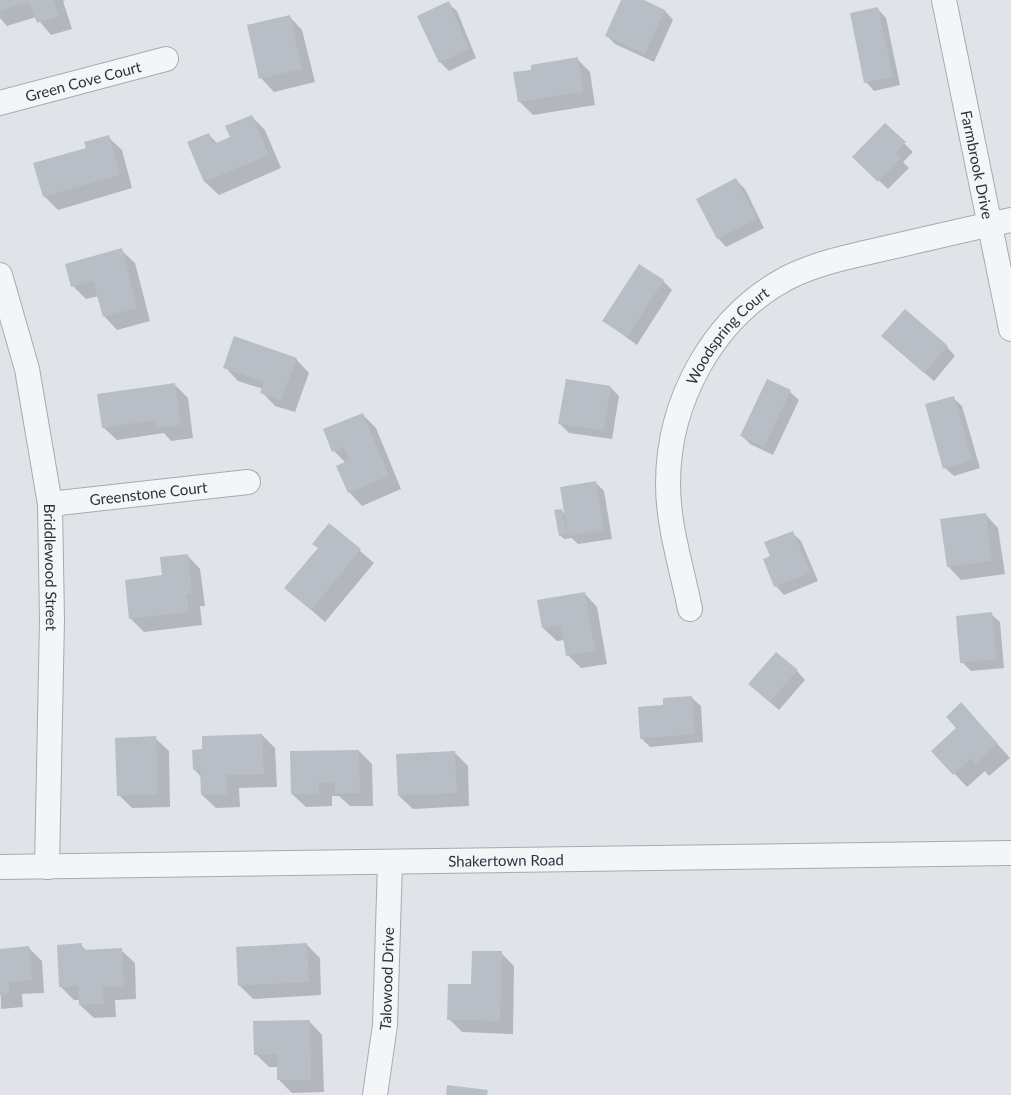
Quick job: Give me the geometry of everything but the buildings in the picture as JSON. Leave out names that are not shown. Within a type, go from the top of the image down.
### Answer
[{"type":"street","name":"Farmbrook Drive","points":[[944,0],[1000,222],[1011,329]]},
{"type":"street","name":"Green Cove Court","points":[[0,103],[166,59]]},
{"type":"street","name":"Woodspring Court","points":[[690,609],[670,514],[669,458],[679,410],[691,380],[707,352],[726,328],[763,293],[788,278],[846,257],[1000,222]]},
{"type":"street","name":"Briddlewood Street","points":[[0,275],[27,369],[50,504],[52,620],[47,867]]},
{"type":"street","name":"Greenstone Court","points":[[50,504],[248,482]]},
{"type":"street","name":"Shakertown Road","points":[[0,867],[1011,853]]},
{"type":"street","name":"Talowood Drive","points":[[375,1095],[385,1025],[390,862]]}]
